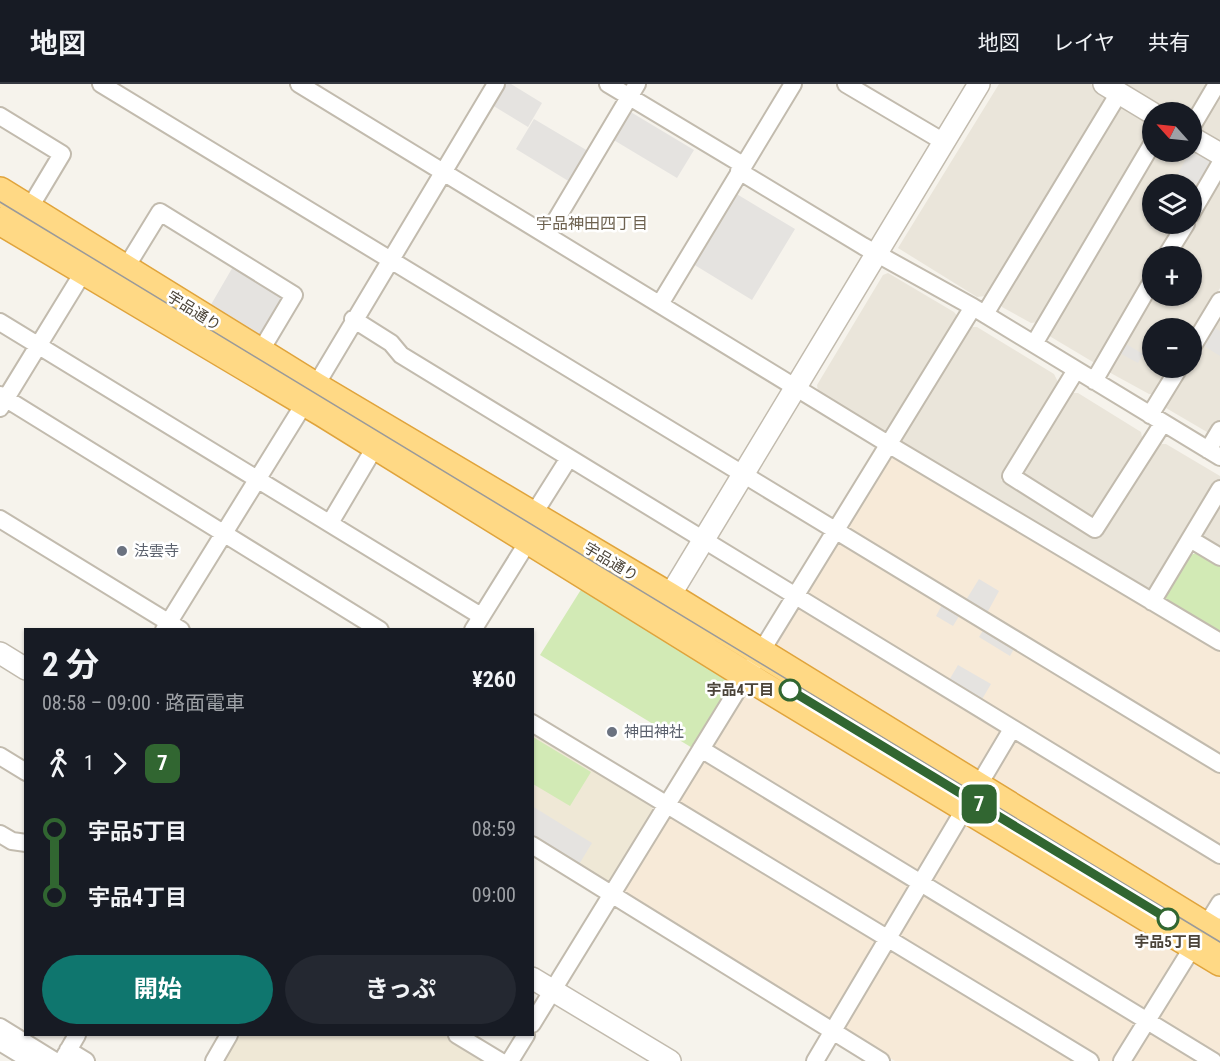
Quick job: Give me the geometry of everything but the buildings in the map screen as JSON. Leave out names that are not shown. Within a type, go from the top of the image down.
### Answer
[{"type":"highway","name":"宇品通り","points":[[0,191],[261,352],[375,447],[531,528]]},
{"type":"highway","name":"宇品通り","points":[[0,220],[84,271],[310,394],[663,607],[760,652],[974,797]]},
{"type":"highway","name":"宇品通り","points":[[663,607],[746,675],[974,797],[1207,930],[1220,962]]},
{"type":"street","points":[[101,84],[1220,764]]},
{"type":"street","points":[[299,84],[796,385],[888,444],[1220,642]]},
{"type":"street","points":[[0,519],[172,627],[223,534],[496,84]]},
{"type":"street","points":[[608,84],[633,90],[741,168],[877,254],[979,310],[1214,454],[1220,430]]},
{"type":"street","points":[[660,304],[793,84]]},
{"type":"street","points":[[846,84],[944,142]]},
{"type":"street","points":[[663,607],[979,84]]},
{"type":"street","points":[[1202,109],[1217,84]]},
{"type":"street","points":[[534,1021],[888,444],[979,310],[1112,87],[1142,106]]},
{"type":"street","points":[[547,235],[633,90]]},
{"type":"street","points":[[0,116],[62,154],[29,209]]},
{"type":"street","points":[[1202,143],[1220,154]]},
{"type":"street","points":[[1034,344],[1142,161]]},
{"type":"street","points":[[1202,195],[1220,164]]},
{"type":"street","points":[[125,269],[160,212],[294,295],[261,352]]},
{"type":"street","points":[[84,271],[2,401],[377,628]]},
{"type":"street","points":[[1094,381],[1142,298]]},
{"type":"street","points":[[1202,331],[1220,301]]},
{"type":"street","points":[[353,320],[391,343],[401,355],[1220,855]]},
{"type":"street","points":[[0,322],[330,522],[477,623],[569,458]]},
{"type":"street","points":[[1076,370],[1011,476],[1095,529],[1157,419],[1175,378]]},
{"type":"street","points":[[330,522],[375,447]]},
{"type":"street","points":[[1152,602],[1220,489]]},
{"type":"street","points":[[1190,538],[1220,557]]},
{"type":"street","points":[[0,653],[24,668]]},
{"type":"street","points":[[534,724],[1090,1061]]},
{"type":"street","points":[[815,1061],[974,797],[1012,729]]},
{"type":"street","points":[[701,749],[1213,1061]]},
{"type":"street","points":[[0,756],[24,771]]},
{"type":"street","points":[[0,834],[12,841],[24,843]]},
{"type":"street","points":[[534,846],[881,1061]]},
{"type":"street","points":[[1122,1061],[1207,930]]},
{"type":"street","points":[[534,979],[670,1061]]},
{"type":"street","points":[[0,1027],[62,1057],[86,1061]]},
{"type":"street","points":[[62,1057],[76,1036]]},
{"type":"street","points":[[214,1061],[228,1036]]},
{"type":"street","points":[[459,1036],[500,1061]]},
{"type":"street","points":[[510,1061],[525,1036]]},
{"type":"street","points":[[3,1050],[31,1061]]},
{"type":"shaded area","points":[[505,84],[511,84],[542,103],[528,127],[492,105]]},
{"type":"shaded area","points":[[999,84],[1091,84],[1104,92],[1106,98],[986,296],[977,297],[898,248]]},
{"type":"shaded area","points":[[1122,84],[1209,84],[1197,102],[1148,102],[1122,87]]},
{"type":"shaded area","points":[[1220,90],[1220,147],[1202,135],[1202,120]]},
{"type":"shaded area","points":[[1125,106],[1142,116],[1142,154],[1040,322],[1031,323],[1002,307],[1000,300],[1118,108]]},
{"type":"shaded area","points":[[629,111],[694,150],[677,178],[612,139]]},
{"type":"shaded area","points":[[534,119],[588,151],[570,182],[516,149]]},
{"type":"shaded area","points":[[1202,152],[1213,159],[1202,184],[1202,174],[1142,174],[1142,234],[1176,234],[1168,246],[1142,246],[1142,290],[1099,362],[1093,362],[1046,334],[1148,162],[1202,162]]},
{"type":"shaded area","points":[[1202,152],[1213,159],[1203,188],[1202,174],[1178,173],[1184,162],[1202,162]]},
{"type":"shaded area","points":[[1220,174],[1220,288],[1201,318],[1142,318],[1142,378],[1165,378],[1155,394],[1149,394],[1107,371],[1146,306],[1202,306],[1202,246],[1177,246],[1184,234],[1202,234],[1202,204]]},
{"type":"shaded area","points":[[735,193],[795,229],[752,300],[693,264]]},
{"type":"shaded area","points":[[234,265],[287,297],[261,340],[209,308]]},
{"type":"shaded area","points":[[888,273],[954,312],[959,318],[892,431],[884,432],[818,392],[817,385],[883,275]]},
{"type":"shaded area","points":[[1220,312],[1220,422],[1214,432],[1207,432],[1166,408],[1165,402],[1180,378],[1202,378],[1202,341]]},
{"type":"shaded area","points":[[1211,326],[1220,331],[1220,356],[1202,345]]},
{"type":"shaded area","points":[[970,327],[977,327],[1054,374],[1059,384],[1001,480],[1096,539],[1158,444],[1166,444],[1220,476],[1220,481],[1148,594],[901,447],[900,440]]},
{"type":"shaded area","points":[[1121,341],[1142,353],[1142,356],[1138,363],[1116,351]]},
{"type":"shaded area","points":[[1069,393],[1078,393],[1141,432],[1143,443],[1100,515],[1087,517],[1021,478],[1021,469]]},
{"type":"shaded area","points":[[891,449],[1220,641],[1220,1061],[895,1061],[621,892]]},
{"type":"shaded area","points":[[1220,502],[1220,551],[1204,541],[1200,534]]},
{"type":"shaded area","points":[[979,579],[999,591],[987,613],[966,600]]},
{"type":"shaded area","points":[[943,603],[961,613],[953,626],[936,616]]},
{"type":"shaded area","points":[[984,629],[1015,647],[1010,656],[979,637]]},
{"type":"shaded area","points":[[958,665],[991,684],[981,701],[948,682]]},
{"type":"shaded area","points":[[534,732],[651,802],[653,810],[612,879],[604,882],[534,839]]},
{"type":"shaded area","points":[[534,807],[592,843],[578,866],[534,839]]},
{"type":"shaded area","points":[[233,1036],[448,1036],[489,1061],[218,1061]]},
{"type":"green space","points":[[1201,551],[1220,563],[1220,636],[1166,603],[1165,594],[1188,556]]},
{"type":"green space","points":[[582,588],[729,677],[732,684],[694,749],[540,655]]},
{"type":"green space","points":[[534,738],[591,772],[570,806],[534,785]]},
{"type":"tram line","points":[[0,202],[1220,942]]},
{"type":"tram line","name":"7","points":[[790,690],[1168,919]]},
{"type":"place","name":"法雲寺","points":[[122,551]]},
{"type":"place","name":"宇品4丁目","points":[[790,690]]},
{"type":"place","name":"神田神社","points":[[612,732]]},
{"type":"place","name":"宇品5丁目","points":[[1168,919]]},
{"type":"district","name":"宇品神田四丁目","points":[[592,223]]}]
